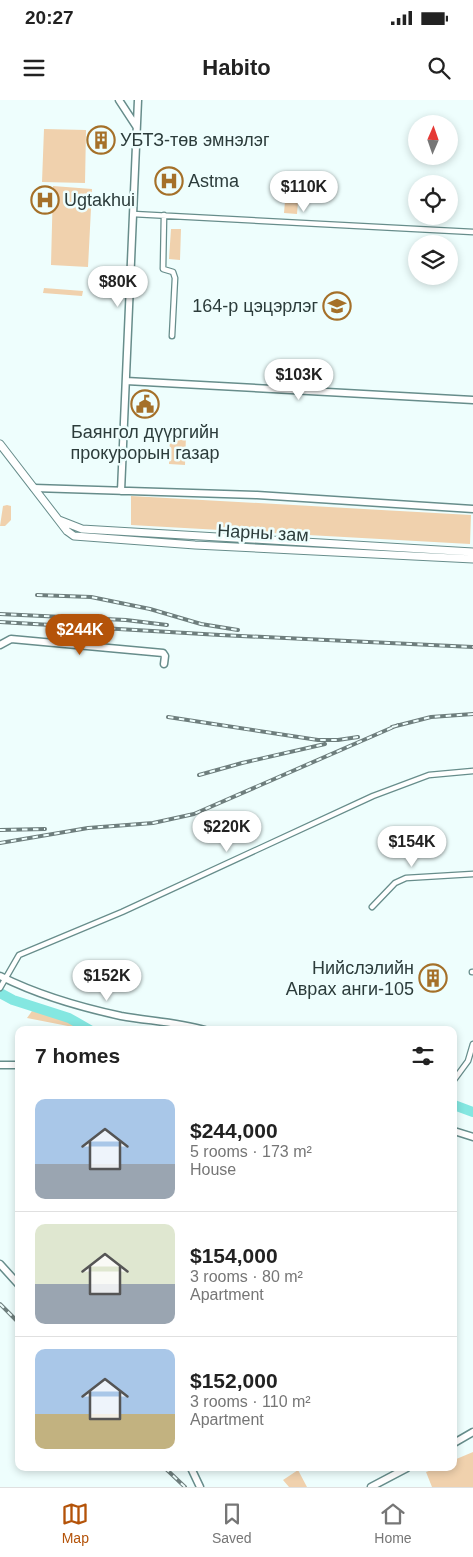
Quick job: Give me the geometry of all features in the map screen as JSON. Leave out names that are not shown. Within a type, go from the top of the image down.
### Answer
[{"type":"main road","name":"Нарны зам","points":[[0,444],[58,520],[74,536],[473,559]]},
{"type":"main road","name":"Нарны зам","points":[[58,520],[82,529],[473,552]]},
{"type":"street","points":[[118,100],[136,126]]},
{"type":"street","points":[[121,491],[138,100]]},
{"type":"street","points":[[134,214],[473,232]]},
{"type":"street","points":[[164,215],[163,269],[173,272],[175,278],[172,336]]},
{"type":"street","points":[[126,380],[473,400]]},
{"type":"street","points":[[34,488],[257,496],[473,509]]},
{"type":"street","points":[[0,645],[11,639],[163,653],[165,656],[164,664]]},
{"type":"street","points":[[0,988],[3,979],[19,955],[122,912],[373,796],[429,775],[473,772]]},
{"type":"street","points":[[372,907],[395,882],[406,878],[473,874]]},
{"type":"street","points":[[3,979],[48,997],[78,1006],[122,1016],[191,1026]]},
{"type":"street","points":[[457,1076],[468,1061],[473,1044]]},
{"type":"street","points":[[0,1065],[15,1065]]},
{"type":"street","points":[[457,1132],[473,1137]]},
{"type":"street","points":[[0,1264],[15,1281]]},
{"type":"street","points":[[457,1440],[473,1432]]},
{"type":"street","points":[[192,1471],[200,1487]]},
{"type":"street","points":[[371,1487],[401,1471]]},
{"type":"shaded area","points":[[44,129],[86,130],[85,183],[42,182]]},
{"type":"shaded area","points":[[53,186],[92,189],[88,267],[51,265]]},
{"type":"shaded area","points":[[285,201],[298,202],[297,214],[284,213]]},
{"type":"shaded area","points":[[171,229],[181,229],[180,260],[169,259]]},
{"type":"shaded area","points":[[44,288],[83,291],[82,296],[43,293]]},
{"type":"shaded area","points":[[170,435],[186,435],[185,465],[169,464]]},
{"type":"shaded area","points":[[131,496],[471,515],[470,544],[131,525]]},
{"type":"shaded area","points":[[3,506],[11,506],[11,520],[5,526],[0,526]]},
{"type":"shaded area","points":[[32,1011],[54,1016],[74,1024],[73,1026],[68,1026],[27,1018]]},
{"type":"shaded area","points":[[473,1452],[473,1487],[432,1487],[426,1472],[457,1471],[457,1459]]},
{"type":"shaded area","points":[[299,1471],[307,1487],[289,1487],[283,1480]]},
{"type":"waterway","points":[[0,993],[13,1000],[69,1018],[83,1026]]},
{"type":"waterway","points":[[457,1106],[473,1112]]},
{"type":"railway","points":[[37,595],[91,597],[150,609],[201,624],[238,630]]},
{"type":"railway","points":[[0,614],[126,620],[167,625]]},
{"type":"railway","points":[[0,622],[473,647]]},
{"type":"railway","points":[[392,727],[431,717],[473,714]]},
{"type":"railway","points":[[168,717],[318,740],[358,737]]},
{"type":"railway","points":[[0,843],[88,828],[153,823],[194,814],[398,725]]},
{"type":"railway","points":[[199,775],[325,744]]},
{"type":"railway","points":[[0,830],[45,829]]},
{"type":"railway","points":[[0,1304],[15,1319]]},
{"type":"railway","points":[[168,1471],[185,1487]]},
{"type":"place","name":"УБТЗ-төв эмнэлэг","points":[[101,140]]},
{"type":"place","name":"Astma","points":[[169,181]]},
{"type":"place","name":"Ugtakhui","points":[[45,200]]},
{"type":"place","name":"164-р цэцэрлэг","points":[[337,306]]},
{"type":"place","name":"Баянгол дүүргийн прокурорын газар","points":[[145,404]]},
{"type":"place","name":"Нийслэлийн Аврах анги-105","points":[[433,978]]}]
